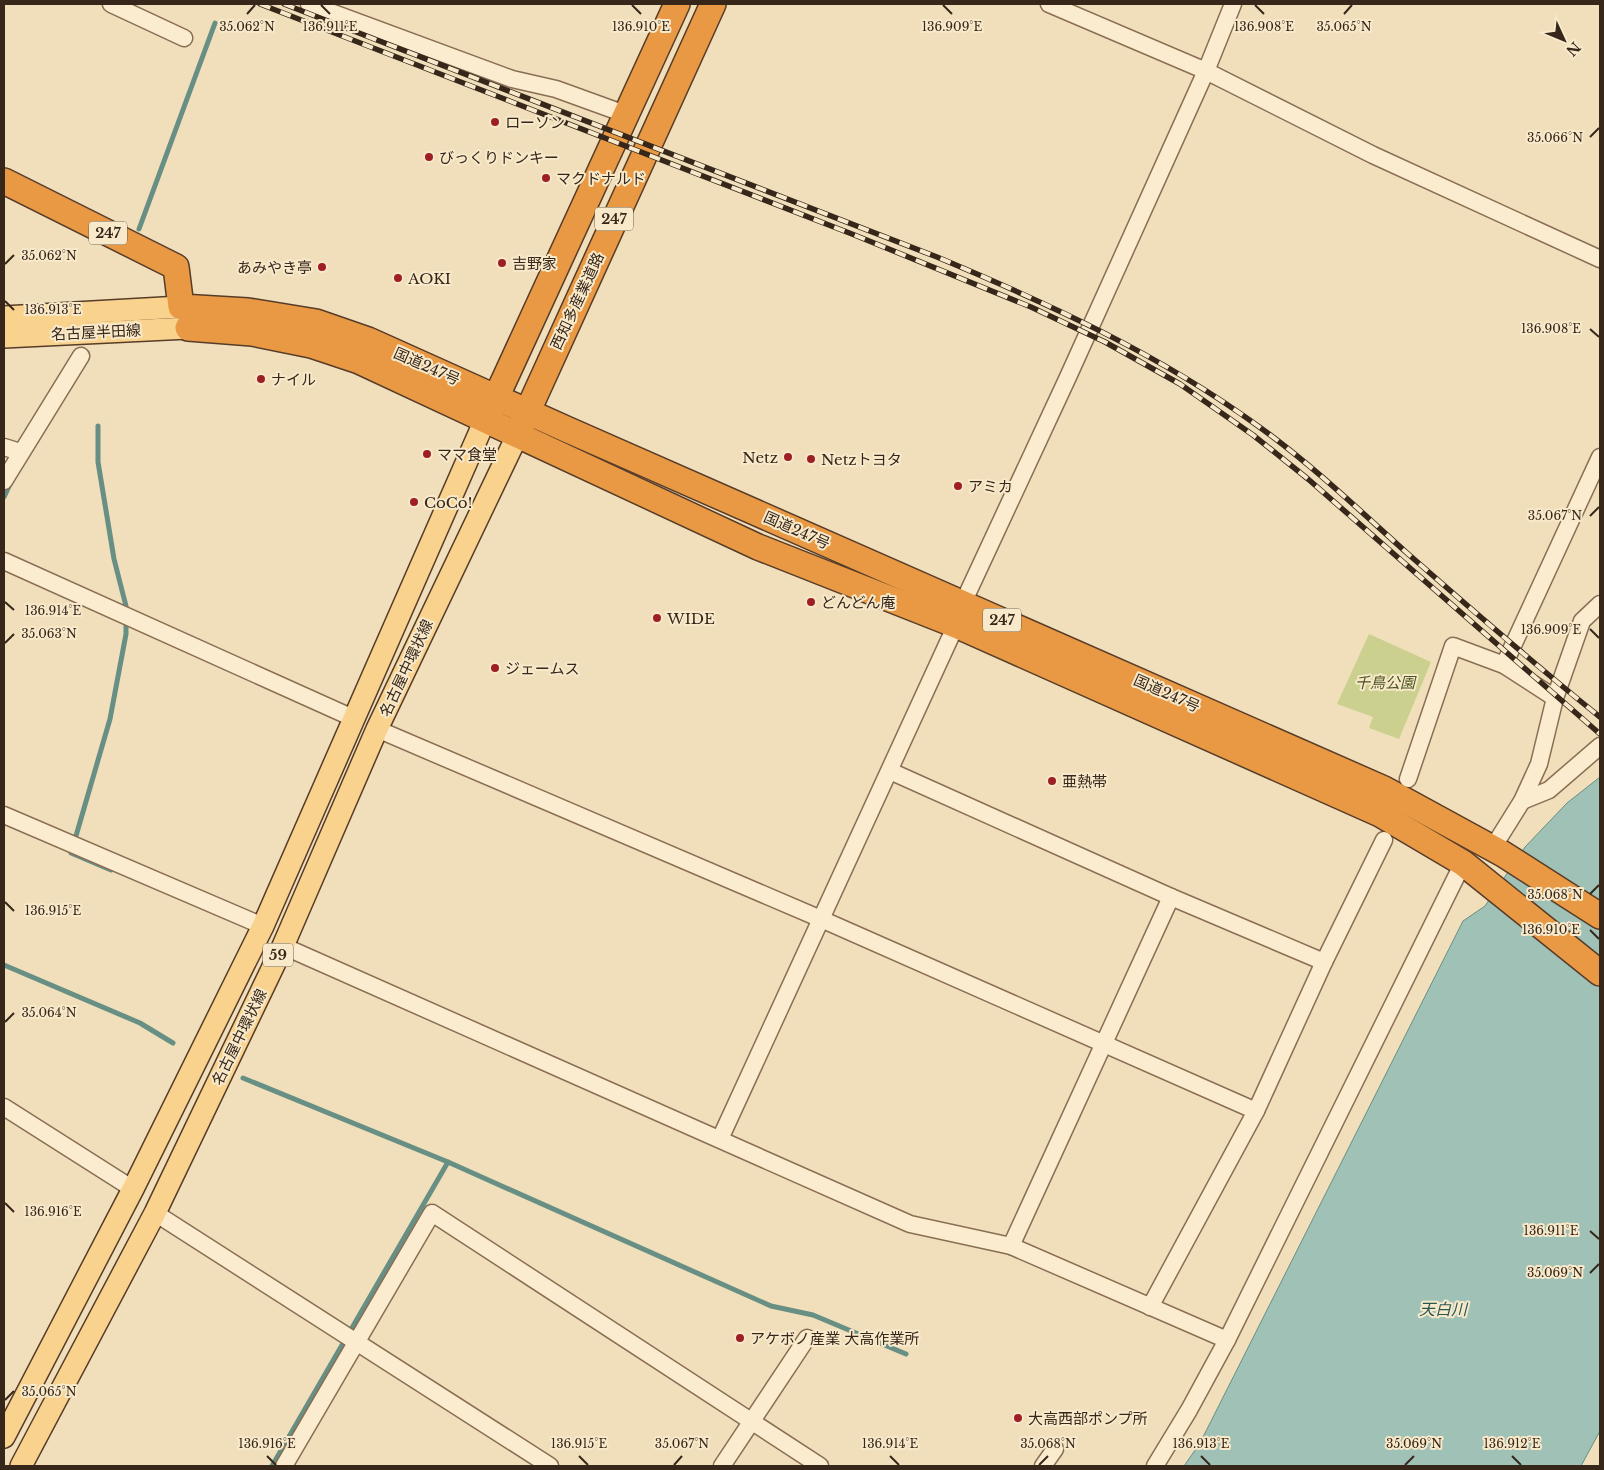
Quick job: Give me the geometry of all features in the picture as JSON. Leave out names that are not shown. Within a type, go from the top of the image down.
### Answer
[{"type":"highway","name":"247","points":[[485,420],[677,4]]},
{"type":"highway","name":"西知多産業道路","points":[[517,436],[713,4]]},
{"type":"highway","name":"247","points":[[4,181],[176,267],[185,317]]},
{"type":"highway","name":"国道247号","points":[[185,317],[248,311],[316,322],[368,340],[527,411],[1380,814],[1463,863],[1600,973]]},
{"type":"highway","name":"国道247号","points":[[185,317],[311,345],[359,361],[758,547],[960,614],[1384,789],[1497,851],[1600,916]]},
{"type":"main road","name":"名古屋半田線","points":[[4,317],[185,317]]},
{"type":"main road","name":"名古屋半田線","points":[[4,337],[185,317]]},
{"type":"main road","name":"名古屋中環状線","points":[[4,1437],[133,1189],[263,926],[485,420]]},
{"type":"main road","name":"名古屋中環状線","points":[[26,1464],[155,1214],[283,946],[377,729],[517,436]]},
{"type":"street","points":[[111,4],[184,38]]},
{"type":"street","points":[[310,4],[512,79],[556,89],[625,114]]},
{"type":"street","points":[[1049,4],[1206,71],[1373,155],[1600,259]]},
{"type":"street","points":[[720,1139],[890,771],[1206,71],[1233,4]]},
{"type":"street","points":[[4,481],[20,452],[81,356]]},
{"type":"street","points":[[4,448],[20,452]]},
{"type":"street","points":[[1504,665],[1600,457]]},
{"type":"street","points":[[4,561],[353,718]]},
{"type":"street","points":[[1497,851],[1539,764],[1555,698],[1582,622],[1600,604]]},
{"type":"street","points":[[1408,779],[1453,646],[1504,665],[1555,698]]},
{"type":"street","points":[[377,729],[821,919],[1256,1111]]},
{"type":"street","points":[[1522,801],[1549,790],[1600,746]]},
{"type":"street","points":[[890,771],[1171,897],[1324,962]]},
{"type":"street","points":[[4,815],[263,926]]},
{"type":"street","points":[[1150,1306],[1256,1111],[1324,962],[1384,840]]},
{"type":"street","points":[[1154,1466],[1189,1410],[1226,1340],[1463,863]]},
{"type":"street","points":[[1011,1246],[1171,897]]},
{"type":"street","points":[[283,946],[910,1224],[1011,1246],[1226,1340]]},
{"type":"street","points":[[4,1107],[133,1189]]},
{"type":"street","points":[[284,1466],[350,1337],[432,1213],[820,1466]]},
{"type":"street","points":[[155,1214],[550,1466]]},
{"type":"street","points":[[722,1466],[807,1338]]},
{"type":"street","points":[[1043,1466],[1055,1449]]},
{"type":"green space","name":"千鳥公園","points":[[1369,634],[1431,662],[1399,739],[1369,728],[1373,717],[1337,704]]},
{"type":"water","name":"天白川","points":[[1600,777],[1600,1431],[1581,1466],[1184,1466],[1200,1443],[1463,921],[1485,906],[1525,847],[1567,803]]},
{"type":"waterway","points":[[139,229],[215,23]]},
{"type":"waterway","points":[[98,426],[98,462],[114,559],[126,606],[126,634],[110,719],[71,853],[111,870]]},
{"type":"waterway","points":[[4,497],[11,482]]},
{"type":"waterway","points":[[4,965],[140,1023],[173,1043]]},
{"type":"waterway","points":[[243,1078],[448,1162],[771,1306],[813,1315],[906,1354]]},
{"type":"waterway","points":[[272,1466],[448,1162]]},
{"type":"railway","points":[[260,4],[852,234],[1031,307],[1105,342],[1180,384],[1253,435],[1308,479],[1600,734]]},
{"type":"railway","points":[[284,4],[937,257],[1062,312],[1142,353],[1220,400],[1297,456],[1479,616],[1600,717]]},
{"type":"place","name":"ローソン","points":[[495,122]]},
{"type":"place","name":"びっくりドンキー","points":[[429,157]]},
{"type":"place","name":"マクドナルド","points":[[546,178]]},
{"type":"place","name":"吉野家","points":[[502,263]]},
{"type":"place","name":"あみやき亭","points":[[322,267]]},
{"type":"place","name":"AOKI","points":[[398,278]]},
{"type":"place","name":"ナイル","points":[[261,379]]},
{"type":"place","name":"ママ食堂","points":[[427,454]]},
{"type":"place","name":"Netz","points":[[788,457]]},
{"type":"place","name":"Netzトヨタ","points":[[811,459]]},
{"type":"place","name":"アミカ","points":[[958,486]]},
{"type":"place","name":"CoCo!","points":[[414,502]]},
{"type":"place","name":"どんどん庵","points":[[811,602]]},
{"type":"place","name":"WIDE","points":[[657,618]]},
{"type":"place","name":"ジェームス","points":[[495,668]]},
{"type":"place","name":"亜熱帯","points":[[1052,781]]},
{"type":"place","name":"アケボノ産業 大高作業所","points":[[740,1338]]},
{"type":"place","name":"大高西部ポンプ所","points":[[1018,1418]]}]
